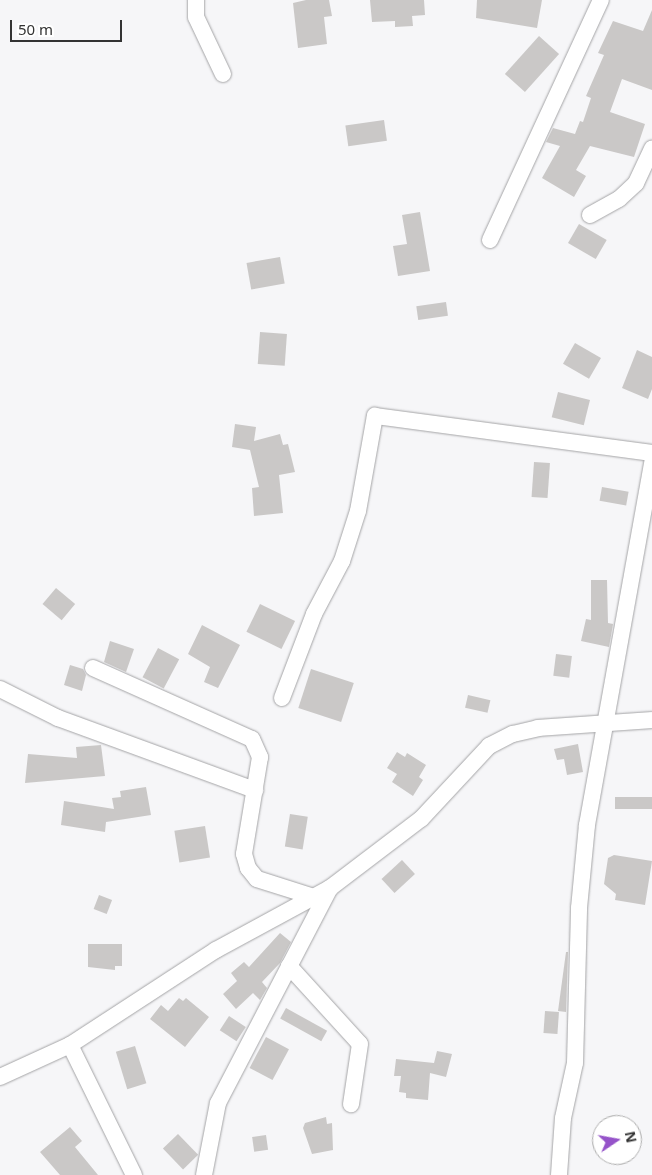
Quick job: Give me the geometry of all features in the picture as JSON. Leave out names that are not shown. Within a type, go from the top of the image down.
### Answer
[{"type":"street","points":[[196,0],[196,17],[222,74]]},
{"type":"street","points":[[490,240],[602,0]]},
{"type":"street","points":[[590,215],[619,200],[636,183],[652,148]]},
{"type":"street","points":[[282,698],[314,614],[342,561],[358,511],[375,416],[652,453]]},
{"type":"street","points":[[559,1175],[563,1118],[575,1063],[579,908],[587,825],[652,462]]},
{"type":"street","points":[[93,668],[252,739],[260,757],[244,854],[248,868],[257,879],[314,897]]},
{"type":"street","points":[[0,689],[58,718],[255,790]]},
{"type":"street","points":[[0,1077],[70,1045],[216,950],[330,888],[421,818],[489,746],[538,728],[652,720]]},
{"type":"street","points":[[204,1175],[218,1103],[330,888]]},
{"type":"street","points":[[289,966],[360,1044],[351,1104]]},
{"type":"street","points":[[70,1045],[134,1175]]},
{"type":"building","points":[[306,0],[329,0],[332,16],[324,17],[327,44],[298,48],[293,3]]},
{"type":"building","points":[[370,0],[424,0],[425,15],[412,16],[413,26],[395,27],[395,21],[372,22]]},
{"type":"building","points":[[477,0],[542,0],[537,28],[476,18]]},
{"type":"building","points":[[652,10],[652,90],[622,79],[610,112],[645,124],[634,157],[590,146],[576,170],[586,176],[574,197],[542,178],[560,146],[546,142],[553,128],[575,134],[580,121],[583,122],[591,98],[586,96],[604,55],[598,53],[613,21],[643,31]]},
{"type":"building","points":[[539,36],[559,54],[525,92],[505,74]]},
{"type":"building","points":[[384,120],[387,141],[348,146],[345,125]]},
{"type":"building","points":[[420,212],[430,271],[398,276],[393,246],[407,244],[402,215]]},
{"type":"building","points":[[579,224],[607,240],[596,259],[568,243]]},
{"type":"building","points":[[280,257],[285,284],[251,289],[247,263]]},
{"type":"building","points":[[446,302],[448,316],[418,320],[416,306]]},
{"type":"building","points":[[260,332],[287,334],[285,366],[258,364]]},
{"type":"building","points":[[575,343],[601,358],[589,379],[563,364]]},
{"type":"building","points":[[637,350],[652,357],[652,389],[648,399],[622,388]]},
{"type":"building","points":[[558,392],[590,400],[584,425],[552,417]]},
{"type":"building","points":[[235,424],[256,427],[254,441],[280,434],[283,445],[288,444],[295,472],[279,475],[283,513],[254,516],[252,488],[259,487],[250,450],[232,447]]},
{"type":"building","points":[[534,462],[550,463],[548,498],[532,497]]},
{"type":"building","points":[[602,487],[629,492],[626,505],[600,501]]},
{"type":"building","points":[[591,580],[607,580],[608,623],[613,624],[609,647],[581,641],[586,619],[591,620]]},
{"type":"building","points":[[56,588],[75,604],[62,620],[43,604]]},
{"type":"building","points":[[260,604],[295,621],[281,649],[246,632]]},
{"type":"building","points":[[202,625],[240,645],[218,688],[204,682],[210,667],[188,654]]},
{"type":"building","points":[[110,641],[134,649],[126,672],[104,662]]},
{"type":"building","points":[[158,648],[179,659],[164,688],[143,677]]},
{"type":"building","points":[[556,654],[572,656],[569,678],[553,676]]},
{"type":"building","points":[[70,665],[83,669],[86,675],[82,691],[64,685]]},
{"type":"building","points":[[311,669],[354,683],[341,722],[298,708]]},
{"type":"building","points":[[468,695],[490,700],[487,713],[465,708]]},
{"type":"building","points":[[578,744],[583,772],[567,775],[564,759],[557,760],[554,749]]},
{"type":"building","points":[[101,745],[105,776],[25,783],[28,754],[77,758],[76,747]]},
{"type":"building","points":[[397,752],[405,757],[407,753],[426,765],[419,777],[423,780],[413,796],[392,782],[397,774],[387,768]]},
{"type":"building","points":[[146,787],[151,815],[106,822],[105,832],[61,825],[64,801],[114,809],[112,798],[121,797],[120,791]]},
{"type":"building","points":[[615,797],[652,797],[652,809],[615,809]]},
{"type":"building","points":[[290,814],[308,817],[303,849],[285,847]]},
{"type":"building","points":[[205,826],[210,858],[179,862],[174,831]]},
{"type":"building","points":[[614,855],[652,861],[645,905],[615,900],[616,894],[604,884],[608,858]]},
{"type":"building","points":[[402,860],[415,874],[394,893],[382,879]]},
{"type":"building","points":[[99,895],[112,900],[107,914],[94,909]]},
{"type":"building","points":[[280,933],[291,942],[280,963],[262,982],[267,988],[260,1000],[253,993],[236,1009],[223,994],[237,981],[231,973],[244,962],[249,967]]},
{"type":"building","points":[[88,944],[122,944],[122,966],[115,966],[115,970],[88,967]]},
{"type":"building","points":[[566,952],[568,952],[566,1012],[558,1011]]},
{"type":"building","points":[[179,998],[183,1001],[186,998],[209,1017],[185,1047],[150,1019],[161,1005],[168,1011]]},
{"type":"building","points":[[286,1008],[327,1031],[321,1041],[280,1018]]},
{"type":"building","points":[[545,1011],[559,1012],[557,1034],[543,1033]]},
{"type":"building","points":[[229,1016],[246,1027],[237,1041],[220,1030]]},
{"type":"building","points":[[266,1037],[289,1049],[273,1080],[250,1068]]},
{"type":"building","points":[[135,1046],[146,1083],[127,1089],[116,1052]]},
{"type":"building","points":[[437,1051],[452,1054],[446,1077],[430,1073],[428,1100],[406,1098],[406,1093],[399,1092],[401,1076],[394,1076],[396,1059],[434,1063]]},
{"type":"building","points":[[326,1117],[327,1124],[332,1123],[333,1150],[312,1154],[303,1128],[305,1123]]},
{"type":"building","points":[[70,1127],[82,1141],[75,1147],[98,1175],[60,1175],[40,1152]]},
{"type":"building","points":[[178,1134],[198,1155],[183,1169],[163,1149]]},
{"type":"building","points":[[266,1135],[268,1150],[254,1152],[252,1137]]}]
